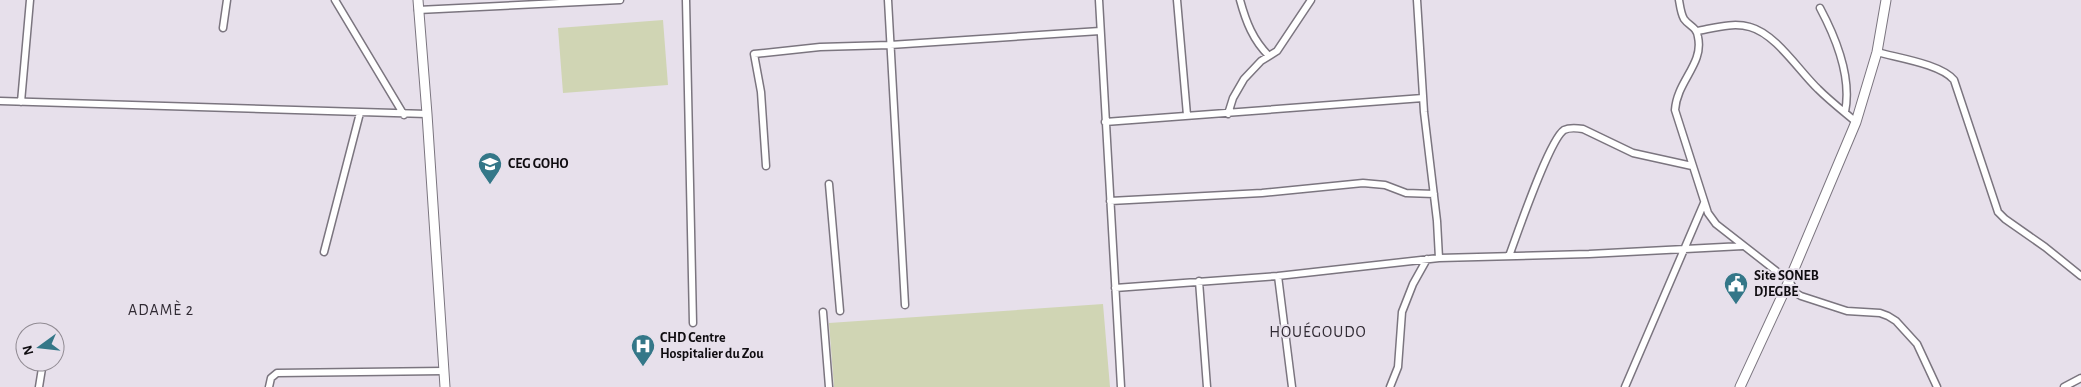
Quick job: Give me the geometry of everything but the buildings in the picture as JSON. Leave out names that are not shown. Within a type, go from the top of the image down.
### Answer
[{"type":"street","points":[[20,102],[30,0]]},
{"type":"street","points":[[223,28],[227,0]]},
{"type":"street","points":[[335,0],[404,115]]},
{"type":"street","points":[[418,0],[445,387]]},
{"type":"street","points":[[418,10],[620,0]]},
{"type":"street","points":[[686,0],[693,323]]},
{"type":"street","points":[[888,0],[905,306]]},
{"type":"street","points":[[1098,0],[1120,387]]},
{"type":"street","points":[[1177,0],[1186,115]]},
{"type":"street","points":[[1240,0],[1252,34],[1259,46],[1269,56]]},
{"type":"street","points":[[1228,114],[1233,98],[1244,79],[1286,39],[1311,0]]},
{"type":"street","points":[[1417,0],[1423,98],[1439,258]]},
{"type":"street","points":[[1679,0],[1683,18],[1697,31],[1698,55],[1678,92],[1675,110],[1708,213],[1716,224],[1789,281],[1796,293],[1847,311],[1880,313],[1896,321],[1922,352],[1937,387]]},
{"type":"street","points":[[1740,387],[1789,281],[1856,122],[1877,52],[1886,0]]},
{"type":"street","points":[[1820,8],[1834,38],[1840,59],[1847,95],[1844,112]]},
{"type":"street","points":[[1697,31],[1726,26],[1740,26],[1752,27],[1763,33],[1779,46],[1817,88],[1856,122]]},
{"type":"street","points":[[766,166],[761,92],[754,54],[820,47],[890,45],[1100,31]]},
{"type":"street","points":[[1877,52],[1921,64],[1950,75],[1954,80],[1967,117],[1998,212],[2005,220],[2045,246],[2081,276]]},
{"type":"street","points":[[1105,122],[1423,98]]},
{"type":"street","points":[[0,101],[404,115],[427,114]]},
{"type":"street","points":[[324,252],[360,113]]},
{"type":"street","points":[[1509,256],[1538,178],[1558,137],[1564,130],[1583,129],[1633,153],[1692,166]]},
{"type":"street","points":[[1110,201],[1262,193],[1363,183],[1385,185],[1406,192],[1434,194]]},
{"type":"street","points":[[830,184],[840,311]]},
{"type":"street","points":[[1625,387],[1667,292],[1682,250],[1704,203]]},
{"type":"street","points":[[1115,288],[1278,276],[1439,258],[1682,250],[1743,246]]},
{"type":"street","points":[[1390,387],[1398,367],[1402,312],[1413,284],[1426,259]]},
{"type":"street","points":[[1278,276],[1292,387]]},
{"type":"street","points":[[1199,281],[1208,387]]},
{"type":"street","points":[[822,312],[828,387]]},
{"type":"street","points":[[269,387],[271,378],[278,373],[444,371]]},
{"type":"street","points":[[38,387],[40,372]]},
{"type":"street","points":[[2064,387],[2081,378]]},
{"type":"green space","points":[[663,20],[668,85],[563,93],[558,28]]},
{"type":"green space","points":[[1103,304],[1110,387],[834,387],[829,323]]},
{"type":"place","name":"CEG GOHO","points":[[490,185]]},
{"type":"place","name":"Site SONEB DJEGBE","points":[[1736,305]]},
{"type":"place","name":"CHD Centre Hospitalier du Zou","points":[[643,367]]},
{"type":"district","name":"ADAMÈ 2","points":[[161,310]]},
{"type":"district","name":"HOUÉGOUDO","points":[[1318,332]]}]
